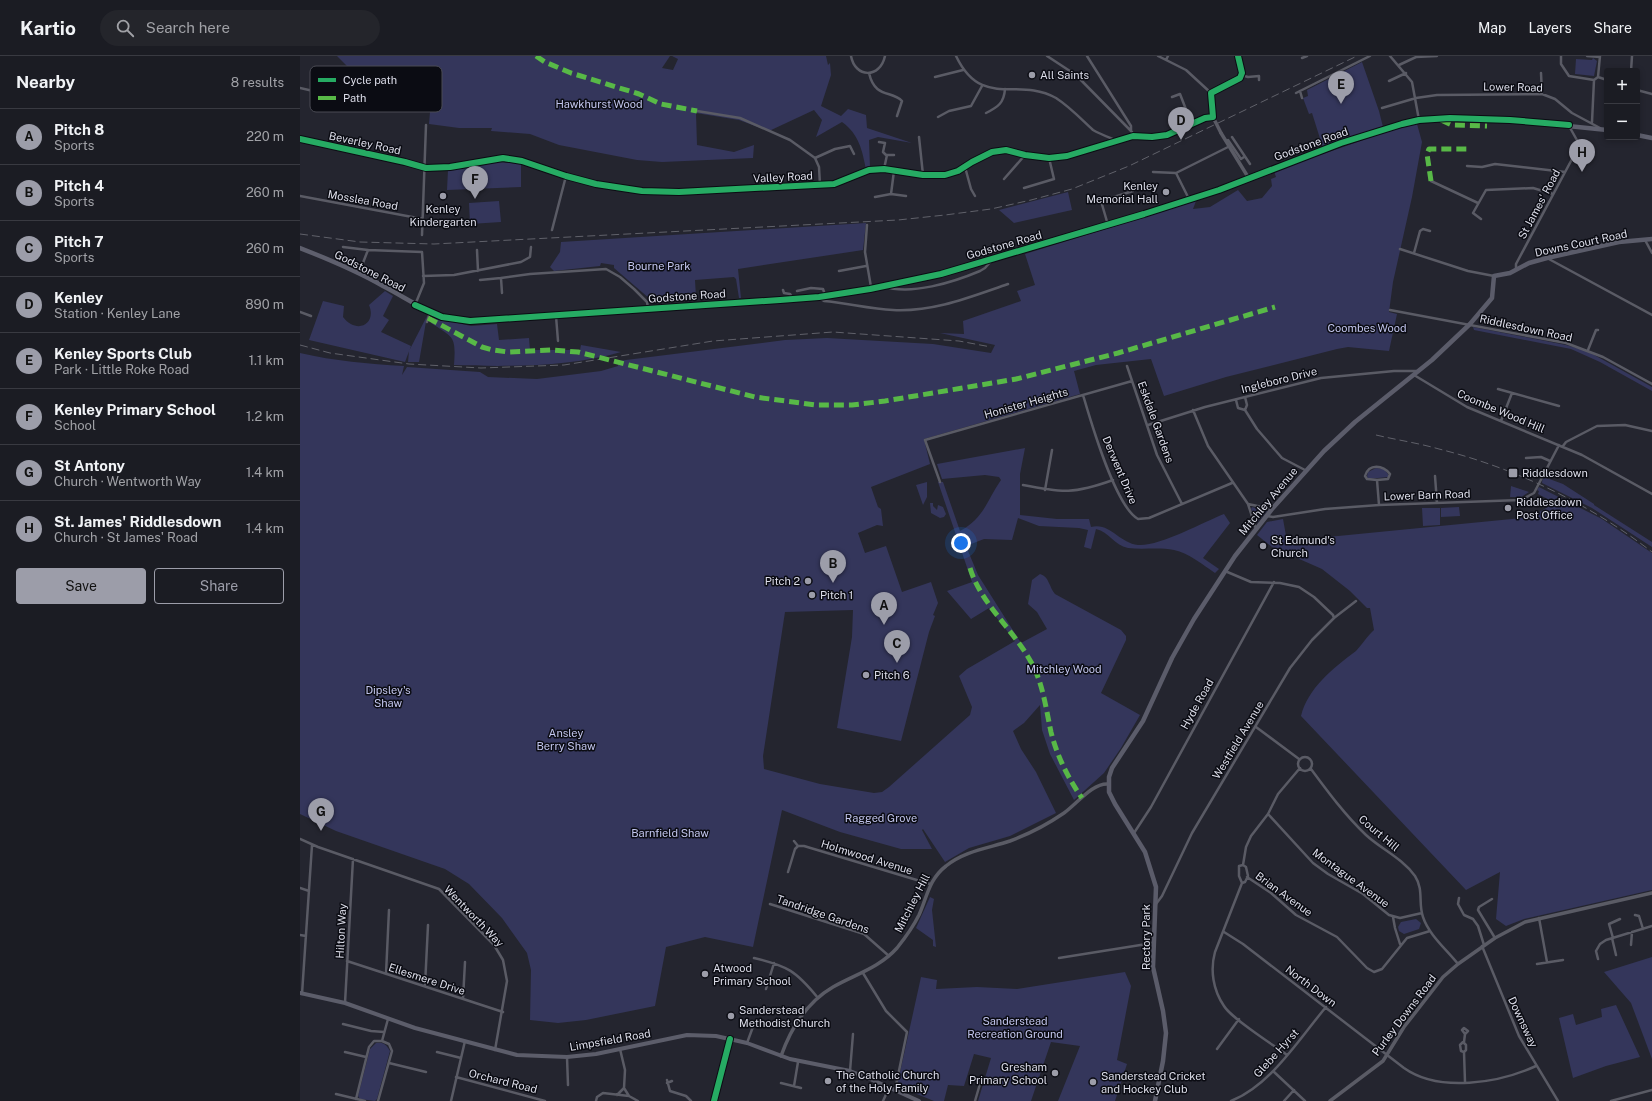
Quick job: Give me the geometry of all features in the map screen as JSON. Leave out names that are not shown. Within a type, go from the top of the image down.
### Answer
[{"type":"highway","name":"Godstone Road","points":[[300,248],[359,273],[430,312],[442,317],[470,321],[819,297],[930,277],[1108,225],[1189,200],[1341,143],[1419,120],[1450,118],[1495,119],[1604,129]]},
{"type":"highway","points":[[1640,136],[1652,138]]},
{"type":"main road","name":"Downs Court Road","points":[[1494,276],[1516,270],[1547,258],[1618,242],[1652,239]]},
{"type":"main road","name":"Mitchley Avenue","points":[[1108,784],[1112,768],[1143,721],[1172,658],[1224,571],[1266,516],[1305,470],[1347,429],[1416,373],[1470,324],[1492,298],[1494,276]]},
{"type":"main road","name":"Rectory Park","points":[[1108,784],[1109,792],[1115,804],[1145,852],[1156,887],[1153,967],[1164,1011],[1166,1033],[1156,1101]]},
{"type":"main road","name":"Limpsfield Road","points":[[301,994],[345,1003],[415,1028],[518,1055],[567,1057],[620,1049],[687,1036],[708,1035],[747,1043],[798,1062],[850,1071],[920,1101]]},
{"type":"street","points":[[851,56],[853,64],[856,68],[869,73],[874,73],[881,68],[885,56]]},
{"type":"street","points":[[956,56],[963,70],[969,77],[982,86],[1033,90],[1051,96],[1067,106],[1094,130],[1116,140]]},
{"type":"street","points":[[1047,56],[1076,75],[1131,131]]},
{"type":"street","points":[[1087,56],[1131,126],[1133,136]]},
{"type":"street","points":[[1158,56],[1186,70],[1211,93],[1214,117],[1221,133],[1228,147],[1248,177]]},
{"type":"street","points":[[1166,60],[1168,56]]},
{"type":"street","points":[[1211,93],[1238,80],[1241,75],[1238,56]]},
{"type":"street","points":[[1296,93],[1370,56]]},
{"type":"street","points":[[1390,56],[1406,73],[1412,82],[1419,120]]},
{"type":"street","points":[[1399,65],[1416,57],[1437,56]]},
{"type":"street","points":[[1561,56],[1561,64],[1569,76],[1594,80],[1598,77],[1600,56],[1587,56]]},
{"type":"street","points":[[1631,68],[1632,56]]},
{"type":"street","points":[[934,77],[963,70]]},
{"type":"street","points":[[1241,75],[1259,78],[1260,72]]},
{"type":"street","points":[[869,73],[870,79],[878,90],[899,97],[902,101],[898,116]]},
{"type":"street","points":[[1389,81],[1406,73]]},
{"type":"street","points":[[1541,73],[1542,94]]},
{"type":"street","points":[[1598,77],[1604,79]]},
{"type":"street","points":[[1592,122],[1594,80]]},
{"type":"street","points":[[938,117],[949,111],[971,106],[982,86]]},
{"type":"street","points":[[300,88],[310,90]]},
{"type":"street","points":[[986,113],[1002,103],[1005,89]]},
{"type":"street","points":[[1300,91],[1302,98]]},
{"type":"street","points":[[1640,91],[1652,94]]},
{"type":"street","points":[[1172,97],[1180,94],[1192,124]]},
{"type":"street","name":"Lower Road","points":[[1382,108],[1416,98],[1437,95],[1542,94],[1555,99],[1572,113],[1592,122],[1600,128]]},
{"type":"street","points":[[697,111],[740,118],[783,136],[805,149],[815,158],[819,167],[820,185]]},
{"type":"street","name":"Valley Road","points":[[426,168],[450,167],[503,158],[522,161],[566,176],[624,189],[661,192],[730,190],[796,184],[820,185],[834,184],[869,170],[884,169],[923,175],[953,173],[992,152],[1006,150],[1025,155],[1049,158],[1083,152],[1116,140],[1133,136],[1159,137],[1205,118],[1214,117]]},
{"type":"street","points":[[422,235],[426,168],[426,125]]},
{"type":"street","name":"St James' Road","points":[[1516,270],[1516,264],[1579,146],[1569,125]]},
{"type":"street","points":[[919,137],[923,175]]},
{"type":"street","points":[[1232,137],[1250,164]]},
{"type":"street","name":"Beverley Road","points":[[300,139],[426,168]]},
{"type":"street","points":[[1225,142],[1228,140],[1241,159],[1244,157]]},
{"type":"street","points":[[879,142],[885,143],[883,152],[886,155],[884,169]]},
{"type":"street","points":[[815,158],[835,149],[850,146],[854,154]]},
{"type":"street","points":[[1153,172],[1176,173],[1228,147]]},
{"type":"street","points":[[886,155],[894,156]]},
{"type":"street","points":[[1004,179],[1025,155]]},
{"type":"street","points":[[1024,188],[1054,179],[1049,158]]},
{"type":"street","points":[[1467,166],[1482,167],[1495,164],[1565,172]]},
{"type":"street","points":[[965,166],[971,188],[975,196]]},
{"type":"street","points":[[892,194],[894,171]]},
{"type":"street","points":[[1176,173],[1189,200]]},
{"type":"street","points":[[552,230],[566,176]]},
{"type":"street","points":[[1431,181],[1478,204]]},
{"type":"street","points":[[1481,219],[1473,213],[1486,190],[1533,188],[1553,194]]},
{"type":"street","points":[[1108,225],[1102,201],[1133,191]]},
{"type":"street","points":[[875,196],[892,194],[906,196]]},
{"type":"street","name":"Mosslea Road","points":[[300,196],[423,219]]},
{"type":"street","points":[[867,224],[864,248],[870,289]]},
{"type":"street","points":[[1414,253],[1420,231],[1423,229],[1430,231]]},
{"type":"street","points":[[1644,240],[1652,253]]},
{"type":"street","points":[[343,246],[368,250],[422,252],[424,285],[415,305]]},
{"type":"street","points":[[423,276],[454,275],[528,260],[532,254],[531,248]]},
{"type":"street","name":"Downs Court Road","points":[[1400,249],[1468,271],[1494,276]]},
{"type":"street","points":[[359,273],[368,250]]},
{"type":"street","points":[[477,250],[478,271]]},
{"type":"street","points":[[1547,258],[1652,315]]},
{"type":"street","name":"Godstone Road","points":[[883,286],[899,290],[930,286],[980,271],[985,268],[992,259]]},
{"type":"street","points":[[839,271],[866,266]]},
{"type":"street","points":[[480,280],[530,274],[606,269],[620,277],[634,289],[647,302],[648,309]]},
{"type":"street","points":[[501,278],[502,293]]},
{"type":"street","points":[[819,297],[822,301],[893,310],[920,309],[945,306],[1008,284]]},
{"type":"street","points":[[797,290],[823,289],[826,296]]},
{"type":"street","points":[[783,290],[784,293],[790,294],[793,299]]},
{"type":"street","name":"Riddlesdown Road","points":[[1390,310],[1566,343],[1588,350],[1652,384]]},
{"type":"street","points":[[300,312],[311,316]]},
{"type":"street","points":[[427,322],[430,312]]},
{"type":"street","points":[[556,316],[558,340]]},
{"type":"street","points":[[1588,350],[1596,330]]},
{"type":"street","name":"Eskdale Gardens","points":[[1127,366],[1157,455],[1182,504]]},
{"type":"street","name":"Ingleboro Drive","points":[[1148,425],[1193,410],[1321,378],[1411,370],[1416,373]]},
{"type":"street","name":"Coombe Wood Hill","points":[[1416,373],[1467,408],[1563,446],[1592,460],[1652,494]]},
{"type":"street","name":"Honister Heights","points":[[940,482],[925,440],[1132,381]]},
{"type":"street","points":[[1498,389],[1559,406]]},
{"type":"street","points":[[1501,421],[1512,393]]},
{"type":"street","name":"Derwent Drive","points":[[1083,395],[1113,480],[1129,512],[1138,519],[1149,518],[1232,483]]},
{"type":"street","points":[[1245,397],[1247,405],[1245,410]]},
{"type":"street","points":[[1236,400],[1238,408],[1245,410],[1257,429],[1282,458],[1305,470]]},
{"type":"street","points":[[1193,410],[1208,446],[1232,483],[1248,504],[1256,529]]},
{"type":"street","points":[[1563,446],[1566,442],[1597,426],[1625,426],[1652,431]]},
{"type":"street","name":"Lower Barn Road","points":[[1266,516],[1273,517],[1325,509],[1378,505],[1522,500],[1534,493],[1559,445]]},
{"type":"street","points":[[1045,490],[1052,450]]},
{"type":"street","points":[[1526,458],[1541,457],[1550,461]]},
{"type":"street","points":[[1380,467],[1386,469],[1390,474],[1388,479],[1377,480],[1367,479],[1365,476],[1366,473],[1370,469],[1380,467]]},
{"type":"street","points":[[1435,476],[1437,503]]},
{"type":"street","points":[[1023,485],[1045,490],[1080,491],[1113,480]]},
{"type":"street","points":[[1377,480],[1378,505]]},
{"type":"street","points":[[1248,504],[1272,509]]},
{"type":"street","points":[[1224,571],[1251,582],[1274,582],[1289,584],[1308,592],[1327,609],[1334,618]]},
{"type":"street","name":"Hyde Road","points":[[1133,834],[1151,808],[1274,582]]},
{"type":"street","name":"Westfield Avenue","points":[[1156,904],[1162,896],[1192,833],[1279,686],[1301,652],[1334,618],[1356,601]]},
{"type":"street","name":"Court Hill","points":[[1256,727],[1299,759],[1303,757],[1309,758],[1312,764],[1311,769],[1356,826],[1405,865],[1414,875],[1421,890],[1422,913],[1430,931],[1458,964]]},
{"type":"street","points":[[1299,759],[1298,763],[1300,768],[1306,770],[1311,769]]},
{"type":"street","name":"Brian Avenue","points":[[1242,884],[1239,879],[1238,870],[1239,866],[1243,865],[1249,839],[1268,814],[1277,796],[1300,768]]},
{"type":"street","name":"Mitchley Hill","points":[[781,1056],[796,1023],[818,998],[833,987],[863,973],[889,956],[912,926],[930,884],[941,870],[955,859],[971,852],[1013,840],[1034,830],[1064,813],[1098,785],[1108,784]]},
{"type":"street","name":"Montague Avenue","points":[[1268,814],[1313,863],[1326,873],[1364,894],[1393,917],[1411,916],[1422,913]]},
{"type":"street","name":"Wentworth Way","points":[[300,839],[312,845],[434,887],[454,903],[494,945],[503,960],[507,982],[503,1012],[495,1050]]},
{"type":"street","points":[[788,872],[795,849],[798,846],[794,841]]},
{"type":"street","points":[[301,994],[312,845]]},
{"type":"street","name":"Holmwood Avenue","points":[[798,846],[804,846],[930,884]]},
{"type":"street","name":"Hilton Way","points":[[345,1003],[353,859]]},
{"type":"street","name":"Brian Avenue","points":[[1243,865],[1247,868],[1247,877],[1245,882],[1242,884],[1214,958],[1214,983],[1224,1006],[1287,1055]]},
{"type":"street","name":"Brian Avenue","points":[[1247,877],[1271,893],[1296,915],[1339,938],[1371,971],[1376,972],[1381,970],[1400,944]]},
{"type":"street","points":[[300,888],[309,891]]},
{"type":"street","name":"Purley Downs Road","points":[[1330,1101],[1369,1073],[1388,1055],[1404,1027],[1443,977],[1458,964],[1495,938],[1518,924],[1652,893]]},
{"type":"street","name":"Downsway","points":[[1459,898],[1458,904],[1464,915],[1473,919],[1478,926],[1483,946],[1517,1030],[1536,1066],[1558,1101]]},
{"type":"street","points":[[1492,899],[1479,907],[1478,910],[1495,938]]},
{"type":"street","name":"Tandridge Gardens","points":[[770,904],[864,934],[889,956]]},
{"type":"street","points":[[386,974],[389,910]]},
{"type":"street","points":[[1635,915],[1639,916],[1643,928]]},
{"type":"street","name":"Montague Avenue","points":[[1393,917],[1394,928],[1400,944]]},
{"type":"street","points":[[1539,918],[1546,962]]},
{"type":"street","points":[[1616,955],[1609,924],[1620,919]]},
{"type":"street","points":[[425,986],[428,925]]},
{"type":"street","points":[[1598,959],[1595,954],[1597,948],[1603,942],[1652,926]]},
{"type":"street","points":[[1400,944],[1410,936],[1430,931]]},
{"type":"street","name":"North Down","points":[[1224,932],[1243,944],[1420,1078],[1435,1081],[1465,1082],[1506,1077],[1536,1066]]},
{"type":"street","points":[[1631,945],[1632,932]]},
{"type":"street","points":[[300,935],[306,936]]},
{"type":"street","points":[[1060,958],[1153,943]]},
{"type":"street","points":[[754,958],[786,967],[796,973],[818,998]]},
{"type":"street","points":[[1537,964],[1563,960]]},
{"type":"street","name":"Ellesmere Drive","points":[[347,961],[503,1012]]},
{"type":"street","points":[[463,999],[464,962]]},
{"type":"street","points":[[766,989],[774,963]]},
{"type":"street","points":[[863,973],[886,1011],[906,1031],[895,1090]]},
{"type":"street","name":"Glebe Hyrst","points":[[1231,1101],[1256,1087],[1273,1071],[1326,1008]]},
{"type":"street","points":[[382,1041],[388,1019]]},
{"type":"street","points":[[1217,1049],[1240,1019]]},
{"type":"street","points":[[746,1020],[754,1024],[747,1043]]},
{"type":"street","points":[[348,1021],[345,1024],[371,1031],[384,1032]]},
{"type":"street","points":[[850,1071],[853,1034]]},
{"type":"street","points":[[1465,1034],[1465,1082]]},
{"type":"street","points":[[714,1101],[730,1039]]},
{"type":"street","points":[[356,1099],[369,1047],[374,1041],[382,1041],[389,1044],[392,1051],[378,1101]]},
{"type":"street","name":"Orchard Road","points":[[451,1101],[464,1041]]},
{"type":"street","points":[[1464,1042],[1460,1045],[1461,1051],[1464,1052]]},
{"type":"street","points":[[620,1049],[625,1070],[624,1088],[629,1096]]},
{"type":"street","points":[[345,1052],[366,1057]]},
{"type":"street","points":[[437,1052],[461,1058]]},
{"type":"street","points":[[567,1057],[568,1085]]},
{"type":"street","points":[[794,1086],[798,1062]]},
{"type":"street","points":[[389,1063],[426,1072]]},
{"type":"street","points":[[1273,1071],[1305,1101]]},
{"type":"street","name":"Orchard Road","points":[[456,1077],[545,1101]]},
{"type":"street","points":[[975,1101],[982,1077]]},
{"type":"street","points":[[672,1081],[667,1082],[670,1090],[686,1096],[692,1101]]},
{"type":"street","points":[[781,1083],[801,1088]]},
{"type":"street","points":[[617,1095],[624,1088]]},
{"type":"street","points":[[884,1101],[890,1088]]},
{"type":"street","points":[[1284,1101],[1294,1090]]},
{"type":"street","points":[[1611,1101],[1652,1090]]},
{"type":"street","points":[[596,1101],[597,1097],[603,1093],[629,1096],[638,1101]]},
{"type":"street","points":[[336,1094],[365,1101]]},
{"type":"green space","name":"Hawkhurst Wood","points":[[337,56],[670,56],[662,68],[673,70],[678,59],[672,56],[826,56],[828,65],[830,63],[831,75],[821,106],[841,116],[848,109],[866,115],[867,128],[912,143],[878,137],[869,140],[870,168],[866,169],[856,137],[842,122],[816,137],[822,120],[814,110],[769,131],[739,120],[696,113],[697,145],[734,152],[754,145],[753,158],[662,162],[637,160],[559,145],[530,134],[491,131],[492,128],[459,128],[429,124],[430,112],[442,112],[442,66],[347,66]]},
{"type":"green space","points":[[1593,58],[1597,61],[1594,76],[1575,74],[1576,59],[1592,60]]},
{"type":"green space","points":[[1362,62],[1383,127],[1323,148],[1312,113],[1309,114],[1303,98],[1308,96],[1307,90]]},
{"type":"green space","points":[[1417,124],[1422,142],[1412,197],[1393,282],[1389,312],[1397,314],[1389,351],[1348,347],[1337,349],[1226,377],[1164,396],[1151,359],[1096,365],[1074,371],[1080,394],[924,439],[930,464],[871,487],[878,507],[881,509],[883,526],[877,525],[858,533],[865,553],[886,546],[902,592],[931,582],[938,603],[933,615],[935,616],[929,632],[901,741],[837,728],[852,637],[853,610],[785,612],[763,756],[764,769],[820,784],[874,793],[882,792],[970,715],[972,707],[959,676],[967,669],[1015,641],[989,608],[971,619],[947,591],[972,582],[938,482],[943,482],[960,531],[980,515],[1001,480],[999,477],[985,475],[942,479],[937,464],[1025,448],[1020,474],[1020,515],[1057,519],[1089,519],[1091,527],[1104,527],[1125,541],[1138,545],[1147,545],[1169,538],[1224,514],[1230,523],[1203,558],[1219,569],[1215,573],[1196,560],[1174,550],[1128,548],[1096,529],[1091,549],[1084,547],[1088,530],[1079,528],[1039,526],[1018,518],[1012,540],[984,539],[966,546],[978,575],[1021,643],[1047,629],[1037,612],[1028,604],[1032,580],[1040,574],[1047,579],[1055,594],[1121,630],[1126,636],[1126,640],[1101,693],[1140,715],[1121,748],[1104,773],[1074,800],[1050,754],[1042,730],[1040,705],[1024,723],[1013,731],[1021,749],[1036,772],[1056,813],[1010,836],[969,848],[945,862],[923,829],[922,830],[932,849],[901,849],[840,832],[782,810],[753,947],[705,937],[666,947],[655,1006],[586,1020],[558,1023],[530,1020],[531,970],[527,953],[502,918],[469,884],[445,869],[336,831],[300,814],[300,353],[352,362],[404,366],[402,375],[407,367],[480,372],[488,377],[537,379],[601,371],[618,366],[618,361],[785,340],[827,338],[933,344],[991,353],[995,345],[940,333],[964,334],[963,321],[1021,301],[1017,291],[1035,285],[1025,254],[1196,201],[1193,209],[1210,207],[1238,190],[1247,201],[1262,198],[1272,186],[1271,179],[1276,177],[1274,171],[1395,129]]},
{"type":"green space","points":[[499,162],[521,164],[521,187],[447,190],[448,170]]},
{"type":"green space","points":[[1068,192],[1072,210],[1014,223],[999,210]]},
{"type":"green space","points":[[499,201],[501,222],[470,224],[469,203]]},
{"type":"green space","name":"Bourne Park","points":[[866,223],[863,250],[738,269],[741,298],[739,298],[736,279],[734,277],[695,280],[696,297],[650,299],[614,268],[614,265],[601,263],[600,266],[554,271],[550,267],[560,252],[561,242]]},
{"type":"green space","points":[[385,291],[393,296],[383,316],[389,320],[381,332],[411,346],[405,362],[309,340],[323,301],[344,306],[343,317],[348,322],[359,326],[368,322],[371,312],[369,305]]},
{"type":"green space","points":[[427,316],[419,362],[408,362],[409,351]]},
{"type":"green space","points":[[434,318],[471,326],[497,324],[499,340],[529,338],[530,350],[580,350],[581,345],[621,352],[581,361],[538,365],[454,365],[454,343],[449,335],[431,323]]},
{"type":"green space","points":[[1473,327],[1566,345],[1587,351],[1652,387],[1652,391],[1600,362],[1571,349],[1474,330]]},
{"type":"green space","points":[[1376,468],[1384,469],[1388,474],[1388,477],[1368,479],[1368,472]]},
{"type":"green space","points":[[1543,475],[1544,477],[1563,484],[1652,542],[1652,547],[1592,508],[1542,483]]},
{"type":"green space","points":[[927,482],[927,497],[923,505],[916,485]]},
{"type":"green space","points":[[1511,486],[1529,492],[1521,497],[1510,497]]},
{"type":"green space","points":[[1539,487],[1602,519],[1652,553],[1652,890],[1524,919],[1506,926],[1496,919],[1500,872],[1466,890],[1301,716],[1309,696],[1322,679],[1356,651],[1374,630],[1370,608],[1367,608],[1350,591],[1322,569],[1272,547],[1257,535],[1267,522],[1283,519],[1287,541],[1522,518],[1534,515],[1555,503],[1538,494],[1539,491],[1537,490]]},
{"type":"green space","points":[[930,503],[933,503],[933,506],[937,510],[938,505],[943,507],[946,514],[944,517],[940,518],[931,513]]},
{"type":"green space","points":[[1252,507],[1267,511],[1257,523],[1251,509]]},
{"type":"green space","points":[[1459,507],[1460,516],[1441,517],[1441,508]]},
{"type":"green space","points":[[1422,508],[1440,508],[1440,525],[1423,526]]},
{"type":"green space","points":[[930,897],[934,899],[932,910],[936,947],[933,946],[933,940],[916,928]]},
{"type":"green space","points":[[1416,919],[1421,923],[1419,929],[1404,934],[1399,931],[1398,927],[1401,922]]},
{"type":"green space","points":[[1652,957],[1652,1059],[1631,1003],[1604,972]]},
{"type":"green space","name":"Sanderstead Recreation Ground","points":[[1125,972],[1131,986],[1117,1060],[1127,1064],[1115,1101],[1058,1101],[1080,1046],[1051,1042],[1031,1101],[978,1101],[991,1058],[974,1054],[964,1086],[948,1085],[944,1101],[934,1101],[897,1086],[921,977],[937,980],[936,989],[977,987],[1017,989]]},
{"type":"green space","points":[[1616,1005],[1640,1057],[1606,1066],[1573,1078],[1559,1018],[1573,1014],[1576,1025],[1602,1017],[1601,1009]]},
{"type":"green space","points":[[376,1043],[384,1044],[390,1051],[377,1099],[375,1101],[360,1099],[358,1096],[370,1049]]},
{"type":"railway","points":[[300,234],[360,242],[434,244],[898,220],[991,209],[1072,189],[1129,166],[1357,56]]},
{"type":"railway","points":[[300,345],[330,353],[409,364],[481,368],[564,365],[713,341],[833,332],[959,341],[991,347]]},
{"type":"railway","points":[[1376,435],[1423,445],[1467,457],[1496,466],[1523,477],[1577,503],[1603,518],[1652,552]]},
{"type":"marked path","points":[[536,56],[545,62],[571,73],[639,94],[661,104],[697,111]]},
{"type":"marked path","points":[[1441,120],[1452,125],[1487,126]]},
{"type":"marked path","points":[[1431,181],[1427,154],[1429,149],[1469,149]]},
{"type":"marked path","points":[[428,318],[482,347],[493,350],[508,352],[552,350],[578,352],[755,397],[816,405],[852,405],[885,401],[1016,379],[1118,353],[1275,307]]},
{"type":"marked path","points":[[970,568],[975,581],[989,605],[1024,650],[1035,670],[1046,705],[1056,750],[1072,783],[1082,798]]},
{"type":"cycle path","points":[[300,139],[426,168],[450,167],[503,158],[522,161],[566,176],[596,184],[642,191],[679,192],[834,184],[869,170],[884,169],[923,175],[945,175],[958,171],[992,152],[1006,150],[1025,155],[1049,158],[1067,156],[1133,136],[1152,137],[1167,135],[1205,118],[1213,117],[1211,93],[1240,78],[1242,73],[1238,56]]},
{"type":"cycle path","points":[[415,305],[442,317],[470,321],[819,297],[870,289],[941,274],[1144,214],[1219,190],[1341,143],[1419,120],[1450,118],[1510,120],[1569,125]]},
{"type":"cycle path","points":[[714,1101],[730,1039]]},
{"type":"place","name":"All Saints","points":[[1032,75]]},
{"type":"place","name":"Kenley Sports Club","points":[[1341,104]]},
{"type":"place","name":"Kenley","points":[[1181,140]]},
{"type":"place","name":"St. James' Riddlesdown","points":[[1582,172]]},
{"type":"place","name":"Kenley Memorial Hall","points":[[1166,192]]},
{"type":"place","name":"Kenley Kindergarten","points":[[443,196]]},
{"type":"place","name":"Kenley Primary School","points":[[475,199]]},
{"type":"place","name":"Riddlesdown","points":[[1513,473]]},
{"type":"place","name":"Riddlesdown Post Office","points":[[1508,508]]},
{"type":"place","name":"St Edmund's Church","points":[[1263,546]]},
{"type":"place","name":"Pitch 2","points":[[808,581]]},
{"type":"place","name":"Pitch 4","points":[[833,583]]},
{"type":"place","name":"Pitch 1","points":[[812,595]]},
{"type":"place","name":"Pitch 8","points":[[884,625]]},
{"type":"place","name":"Pitch 7","points":[[897,663]]},
{"type":"place","name":"Pitch 6","points":[[866,675]]},
{"type":"place","name":"St Antony","points":[[321,831]]},
{"type":"place","name":"Atwood Primary School","points":[[705,974]]},
{"type":"place","name":"Sanderstead Methodist Church","points":[[731,1016]]},
{"type":"place","name":"Gresham Primary School","points":[[1055,1073]]},
{"type":"place","name":"The Catholic Church of the Holy Family","points":[[828,1081]]},
{"type":"place","name":"Sanderstead Cricket and Hockey Club","points":[[1093,1082]]},
{"type":"park label","name":"Coombes Wood","points":[[1367,328]]},
{"type":"park label","name":"Mitchley Wood","points":[[1064,669]]},
{"type":"park label","name":"Dipsley's Shaw","points":[[388,696]]},
{"type":"park label","name":"Ansley Berry Shaw","points":[[566,739]]},
{"type":"park label","name":"Ragged Grove","points":[[881,818]]},
{"type":"park label","name":"Barnfield Shaw","points":[[670,833]]}]
